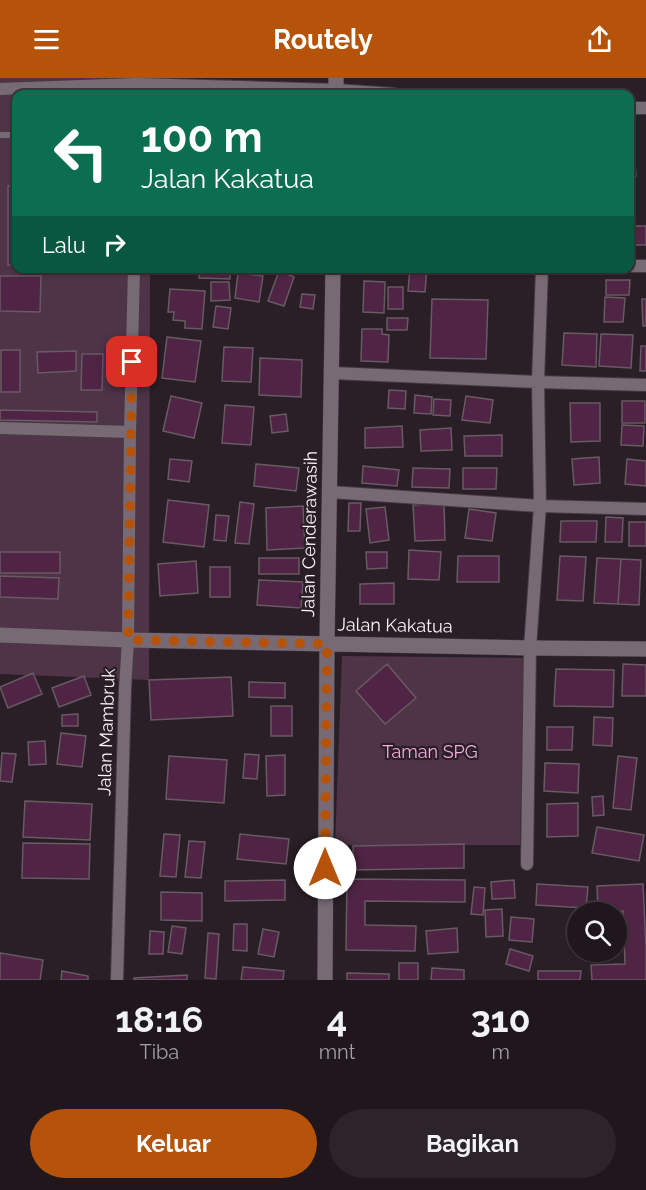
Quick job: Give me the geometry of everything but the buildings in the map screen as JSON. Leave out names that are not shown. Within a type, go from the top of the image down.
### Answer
[{"type":"street","points":[[0,89],[136,85],[336,87],[361,90]]},
{"type":"street","name":"Jalan Mambruk","points":[[117,980],[128,640],[134,273]]},
{"type":"street","name":"Jalan Cenderawasih","points":[[324,980],[333,273]]},
{"type":"street","points":[[527,864],[530,648],[540,506],[538,382],[542,273]]},
{"type":"street","points":[[332,373],[646,385]]},
{"type":"street","points":[[0,428],[130,432]]},
{"type":"street","points":[[330,492],[540,506],[646,509]]},
{"type":"street","name":"Jalan Kakatua","points":[[0,635],[128,640],[646,649]]},
{"type":"green space","points":[[0,78],[151,78],[151,90],[12,90],[12,273],[150,273],[149,680],[0,674]]},
{"type":"green space","name":"Taman SPG","points":[[342,656],[524,658],[520,845],[335,845]]},
{"type":"route","points":[[132,362],[128,640],[327,644],[325,868]]}]
